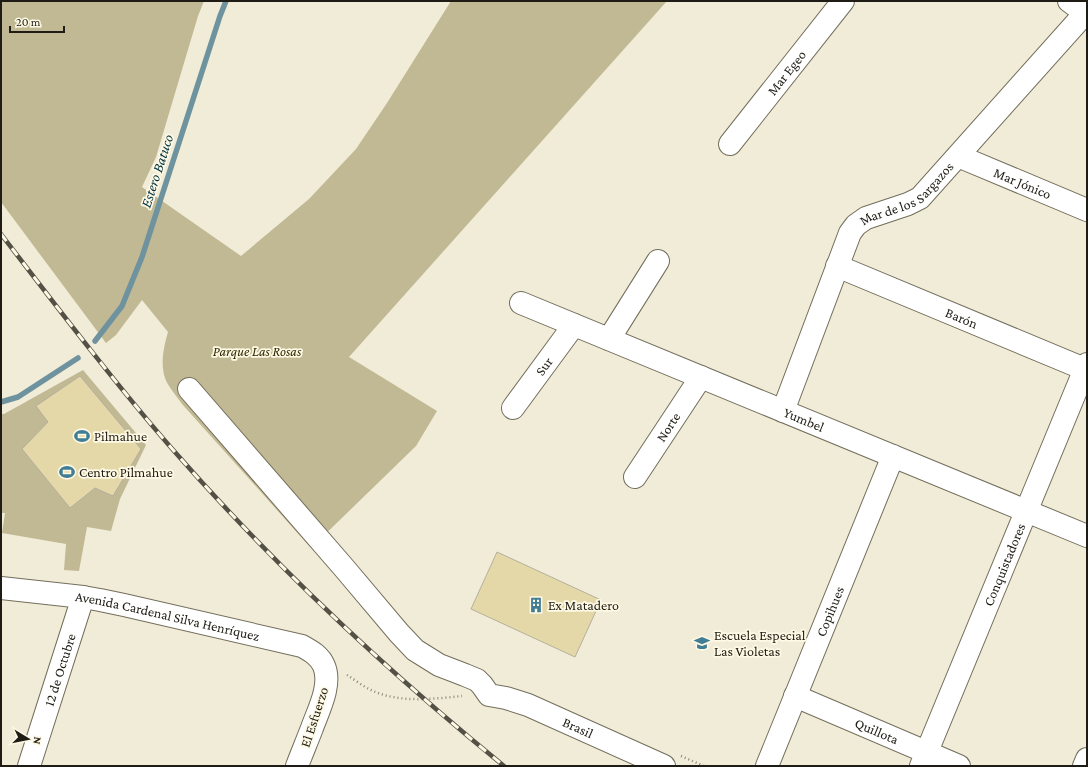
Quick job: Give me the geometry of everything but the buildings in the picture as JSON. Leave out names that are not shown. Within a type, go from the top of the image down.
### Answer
[{"type":"street","name":"Mar Egeo","points":[[730,144],[843,1]]},
{"type":"street","name":"Mar de los Sargazos","points":[[783,411],[850,233],[856,225],[866,218],[908,204],[920,198],[958,156],[1081,8]]},
{"type":"street","name":"Mar Jónico","points":[[958,156],[1087,210]]},
{"type":"street","points":[[609,339],[658,261]]},
{"type":"street","name":"Barón","points":[[837,266],[1086,368]]},
{"type":"street","name":"Yumbel","points":[[521,302],[1087,536]]},
{"type":"street","name":"Sur","points":[[513,408],[574,325]]},
{"type":"street","name":"Conquistadores","points":[[924,759],[1086,368]]},
{"type":"street","name":"Norte","points":[[635,477],[701,377]]},
{"type":"street","name":"Brasil","points":[[189,389],[415,650],[439,664],[477,680],[490,695],[528,705],[664,766]]},
{"type":"street","name":"Copihues","points":[[767,766],[893,456]]},
{"type":"street","name":"Avenida Cardenal Silva Henríquez","points":[[1,588],[83,596],[124,604],[302,646],[318,656],[334,670]]},
{"type":"street","name":"12 de Octubre","points":[[29,766],[83,596]]},
{"type":"street","name":"El Esfuerzo","points":[[297,766],[322,702],[326,682],[334,670]]},
{"type":"street","name":"Quillota","points":[[795,696],[924,759],[959,766]]},
{"type":"street","points":[[1084,766],[1087,759]]},
{"type":"path","points":[[334,670],[371,690],[399,699],[457,697]]},
{"type":"green space","name":"Parque Las Rosas","points":[[1,1],[204,1],[198,16],[156,157],[142,187],[241,256],[309,199],[356,149],[387,103],[451,1],[667,1],[349,357],[437,411],[416,446],[311,548],[182,404],[170,388],[165,378],[163,366],[164,349],[168,332],[142,300],[116,335],[106,343],[1,202]]},
{"type":"green space","name":"Centro Pilmahue","points":[[83,370],[146,445],[120,499],[111,531],[87,527],[79,571],[64,570],[66,544],[2,533],[5,513],[1,513],[1,414],[4,414]]},
{"type":"waterway","name":"Estero Batuco","points":[[95,341],[122,306],[142,257],[226,1]]},
{"type":"waterway","name":"Estero Batuco","points":[[1,402],[18,397],[78,358]]},
{"type":"railway","points":[[1,234],[151,425],[251,535],[374,654],[460,730],[504,766]]},
{"type":"place","name":"Pilmahue","points":[[82,436]]},
{"type":"place","name":"Centro Pilmahue","points":[[67,472]]},
{"type":"place","name":"Ex Matadero","points":[[536,605]]},
{"type":"place","name":"Escuela Especial Las Violetas","points":[[702,643]]}]
